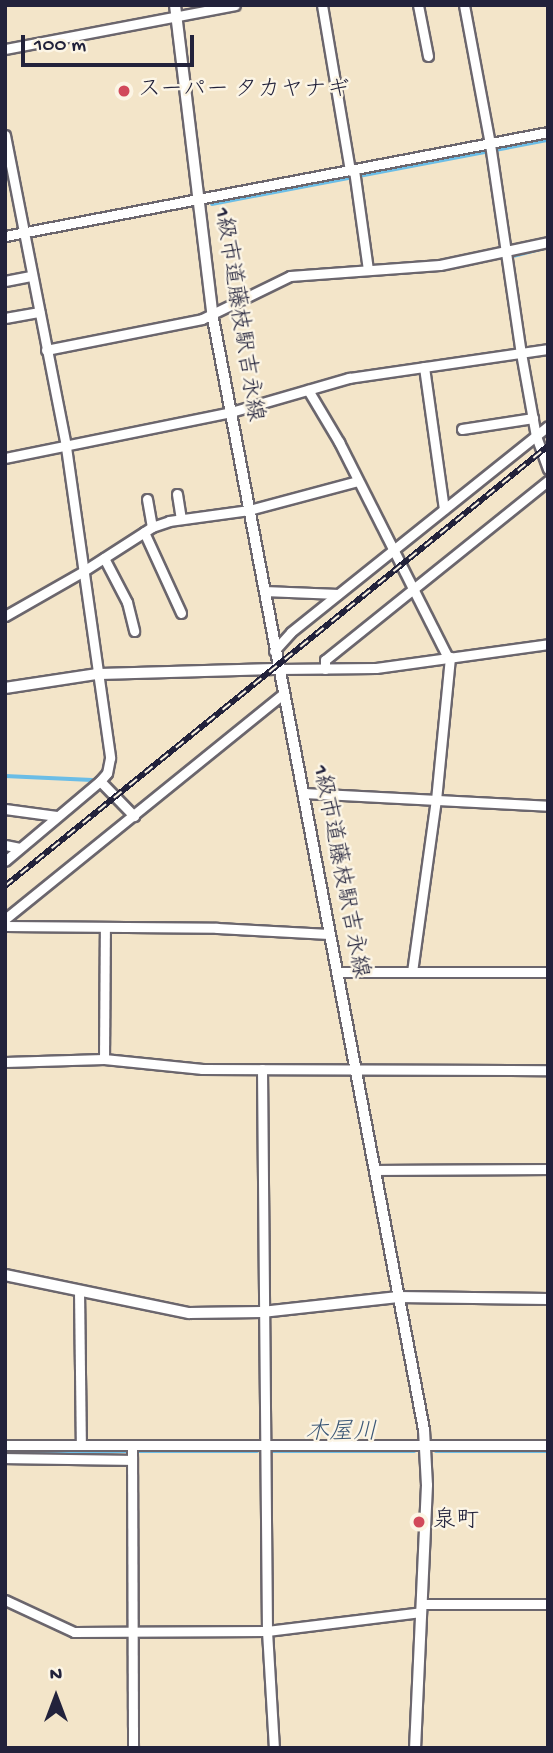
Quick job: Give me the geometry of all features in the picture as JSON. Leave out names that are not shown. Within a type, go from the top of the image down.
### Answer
[{"type":"street","points":[[5,49],[176,11],[235,5]]},
{"type":"street","points":[[322,5],[335,85],[356,182],[368,270]]},
{"type":"street","points":[[418,5],[428,56]]},
{"type":"street","points":[[464,5],[492,155],[536,436],[548,469]]},
{"type":"street","name":"1級市道藤枝駅吉永線","points":[[176,11],[212,313],[425,1444],[427,1485],[415,1748]]},
{"type":"street","points":[[5,236],[548,132]]},
{"type":"street","points":[[5,135],[66,447],[110,758],[107,773],[100,780],[5,861]]},
{"type":"street","points":[[46,350],[202,319],[290,276],[440,265],[548,242]]},
{"type":"street","points":[[5,281],[32,276]]},
{"type":"street","points":[[5,318],[39,312]]},
{"type":"street","points":[[5,458],[232,412],[349,378],[548,349]]},
{"type":"street","points":[[424,367],[444,509]]},
{"type":"street","points":[[308,390],[449,658],[436,800],[412,972]]},
{"type":"street","points":[[462,429],[533,418]]},
{"type":"street","points":[[274,652],[291,632],[548,426]]},
{"type":"street","points":[[5,616],[148,530],[181,519],[249,510],[358,481]]},
{"type":"street","points":[[325,669],[325,660],[548,481]]},
{"type":"street","points":[[177,494],[181,519]]},
{"type":"street","points":[[148,499],[148,530],[181,613]]},
{"type":"street","points":[[104,558],[127,602],[134,631]]},
{"type":"street","points":[[264,591],[338,594]]},
{"type":"street","points":[[5,688],[96,674],[376,668],[548,644]]},
{"type":"street","points":[[5,919],[283,694]]},
{"type":"street","points":[[100,780],[134,816]]},
{"type":"street","points":[[303,793],[548,806]]},
{"type":"street","points":[[5,809],[57,816]]},
{"type":"street","points":[[5,845],[20,848]]},
{"type":"street","points":[[5,926],[217,928],[329,934]]},
{"type":"street","points":[[104,1059],[105,927]]},
{"type":"street","points":[[337,972],[548,972]]},
{"type":"street","points":[[5,1062],[104,1059],[202,1069],[548,1070]]},
{"type":"street","points":[[262,1069],[262,1312],[267,1631],[274,1748]]},
{"type":"street","points":[[375,1170],[548,1169]]},
{"type":"street","points":[[5,1275],[189,1313],[262,1312],[398,1297],[548,1299]]},
{"type":"street","points":[[79,1290],[81,1445]]},
{"type":"street","points":[[5,1444],[548,1445]]},
{"type":"street","points":[[132,1446],[133,1748]]},
{"type":"street","points":[[5,1458],[132,1460]]},
{"type":"street","points":[[5,1600],[74,1632],[267,1631],[421,1608],[548,1604]]},
{"type":"waterway","points":[[212,204],[548,140]]},
{"type":"waterway","points":[[513,256],[548,247]]},
{"type":"waterway","points":[[5,776],[92,780]]},
{"type":"waterway","name":"木屋川","points":[[5,1451],[127,1451]]},
{"type":"waterway","name":"木屋川","points":[[137,1451],[257,1451]]},
{"type":"waterway","name":"木屋川","points":[[267,1451],[414,1451]]},
{"type":"waterway","name":"木屋川","points":[[436,1451],[548,1451]]},
{"type":"railway","points":[[5,886],[548,446]]},
{"type":"place","name":"スーパー タカヤナギ","points":[[124,91]]},
{"type":"place","name":"泉町","points":[[419,1522]]}]
